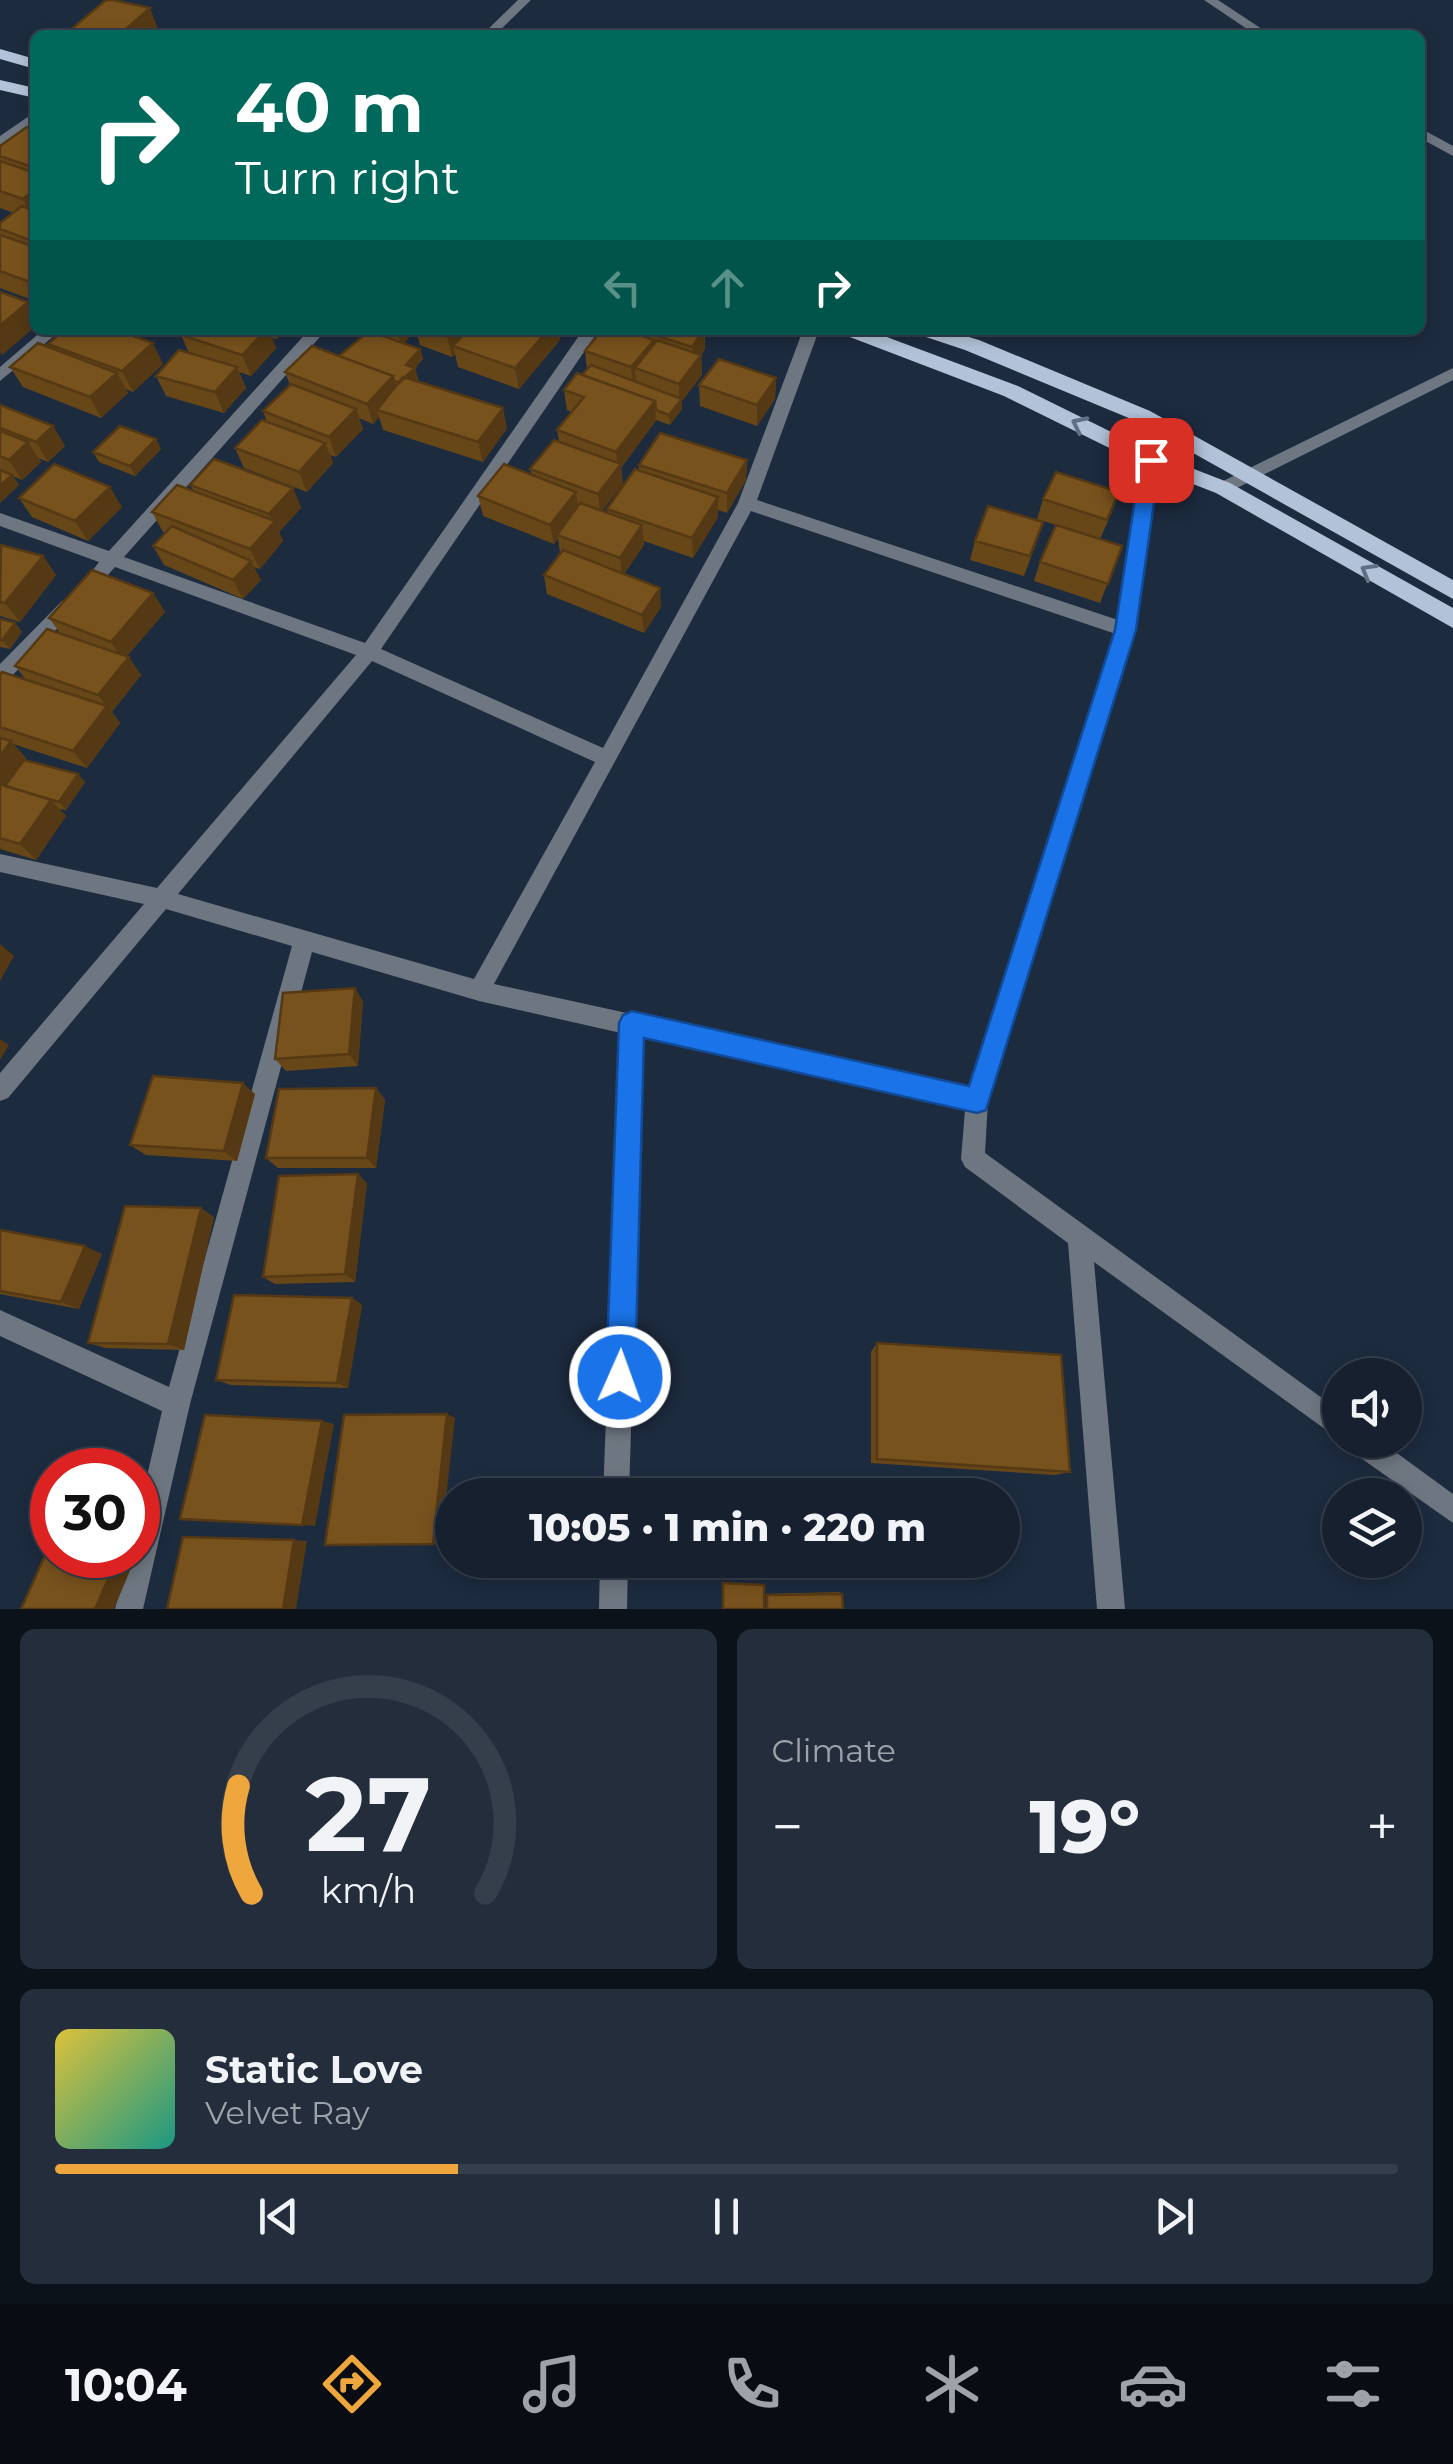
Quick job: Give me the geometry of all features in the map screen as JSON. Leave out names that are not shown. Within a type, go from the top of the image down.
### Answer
[{"type":"main road","points":[[0,54],[30,63]]},
{"type":"main road","points":[[0,85],[30,92]]},
{"type":"main road","points":[[883,335],[1011,391],[1151,460],[1223,488],[1453,619]]},
{"type":"main road","points":[[937,335],[1143,416],[1453,590]]},
{"type":"street","points":[[493,30],[525,0]]},
{"type":"street","points":[[1210,0],[1257,30]]},
{"type":"street","points":[[0,143],[30,120]]},
{"type":"street","points":[[1425,135],[1453,152]]},
{"type":"street","points":[[0,376],[47,335]]},
{"type":"street","points":[[0,676],[110,562],[314,335]]},
{"type":"street","points":[[0,1090],[368,652],[588,335]]},
{"type":"street","points":[[479,991],[747,503],[809,335]]},
{"type":"street","points":[[1223,488],[1453,373]]},
{"type":"street","points":[[1151,460],[1126,630],[977,1100],[974,1159],[1322,1414]]},
{"type":"street","points":[[747,503],[1126,630]]},
{"type":"street","points":[[0,519],[110,562],[368,652],[606,758]]},
{"type":"street","points":[[0,862],[164,899],[479,991],[977,1100]]},
{"type":"street","points":[[129,1609],[177,1404],[304,941]]},
{"type":"street","points":[[617,1478],[632,1023]]},
{"type":"street","points":[[1079,1235],[1111,1609]]},
{"type":"street","points":[[0,1323],[177,1404]]},
{"type":"street","points":[[1382,1458],[1453,1510]]},
{"type":"street","points":[[613,1609],[614,1578]]},
{"type":"building","points":[[106,0],[150,8],[125,30],[70,30]]},
{"type":"building","points":[[30,128],[30,166],[0,156],[0,146]]},
{"type":"building","points":[[0,161],[30,171],[30,193],[23,199],[0,191]]},
{"type":"building","points":[[22,206],[30,209],[30,240],[0,229],[0,223]]},
{"type":"building","points":[[0,235],[30,245],[30,282],[0,271]]},
{"type":"building","points":[[0,292],[28,302],[0,326]]},
{"type":"building","points":[[58,335],[130,335],[153,343],[122,371],[48,344]]},
{"type":"building","points":[[181,335],[261,335],[242,355]]},
{"type":"building","points":[[364,335],[380,335],[420,349],[406,365],[415,368],[399,383],[393,376],[339,356]]},
{"type":"building","points":[[463,335],[544,335],[515,368],[453,346]]},
{"type":"building","points":[[598,335],[640,335],[654,340],[631,367],[585,351]]},
{"type":"building","points":[[655,335],[700,335],[692,347]]},
{"type":"building","points":[[657,340],[701,355],[679,384],[635,368]]},
{"type":"building","points":[[38,343],[117,373],[90,397],[10,367]]},
{"type":"building","points":[[312,346],[393,376],[367,404],[285,372]]},
{"type":"building","points":[[179,350],[237,367],[215,392],[156,376]]},
{"type":"building","points":[[719,359],[776,378],[757,405],[699,385]]},
{"type":"building","points":[[591,365],[682,399],[669,415],[656,410],[655,401],[582,375]]},
{"type":"building","points":[[577,373],[655,401],[616,452],[557,430],[584,397],[564,390]]},
{"type":"building","points":[[403,377],[503,408],[478,442],[377,410]]},
{"type":"building","points":[[291,384],[356,409],[329,437],[263,411]]},
{"type":"building","points":[[0,405],[53,426],[36,442],[0,428]]},
{"type":"building","points":[[262,420],[325,443],[299,472],[235,448]]},
{"type":"building","points":[[120,426],[156,439],[130,466],[93,452]]},
{"type":"building","points":[[0,431],[28,442],[9,460],[0,456]]},
{"type":"building","points":[[660,433],[747,460],[727,493],[639,465]]},
{"type":"building","points":[[554,440],[621,464],[598,494],[530,469]]},
{"type":"building","points":[[214,459],[293,488],[269,514],[190,485]]},
{"type":"building","points":[[54,464],[110,487],[75,521],[19,498]]},
{"type":"building","points":[[504,464],[576,492],[550,525],[478,496]]},
{"type":"building","points":[[635,469],[718,497],[692,538],[607,509]]},
{"type":"building","points":[[0,470],[12,475],[0,486]]},
{"type":"building","points":[[1056,472],[1119,492],[1107,520],[1043,499]]},
{"type":"building","points":[[177,485],[275,521],[250,549],[152,512]]},
{"type":"building","points":[[580,503],[642,525],[620,558],[557,535]]},
{"type":"building","points":[[988,506],[1043,522],[1030,556],[975,541]]},
{"type":"building","points":[[1056,525],[1122,546],[1108,584],[1040,562]]},
{"type":"building","points":[[172,526],[251,561],[233,580],[153,546]]},
{"type":"building","points":[[1,545],[43,556],[5,603],[0,602]]},
{"type":"building","points":[[563,550],[660,588],[642,615],[544,575]]},
{"type":"building","points":[[92,570],[153,593],[111,642],[49,618]]},
{"type":"building","points":[[0,619],[15,623],[2,640],[0,639]]},
{"type":"building","points":[[47,629],[129,657],[98,695],[15,666]]},
{"type":"building","points":[[2,672],[107,706],[73,751],[0,727]]},
{"type":"building","points":[[0,738],[11,741],[0,756]]},
{"type":"building","points":[[24,760],[78,774],[59,802],[5,786]]},
{"type":"building","points":[[0,784],[51,800],[20,844],[0,838]]},
{"type":"building","points":[[355,988],[349,1054],[275,1059],[283,993]]},
{"type":"building","points":[[153,1076],[243,1083],[224,1151],[130,1145]]},
{"type":"building","points":[[376,1088],[367,1158],[266,1158],[279,1089]]},
{"type":"building","points":[[358,1174],[345,1274],[263,1277],[279,1176]]},
{"type":"building","points":[[125,1206],[201,1208],[168,1344],[88,1343]]},
{"type":"building","points":[[0,1230],[85,1246],[61,1302],[0,1291]]},
{"type":"building","points":[[234,1295],[352,1298],[337,1383],[216,1380]]},
{"type":"building","points":[[877,1343],[1061,1355],[1070,1472],[877,1459]]},
{"type":"building","points":[[447,1414],[440,1478],[435,1478],[433,1544],[325,1545],[344,1415]]},
{"type":"building","points":[[205,1415],[322,1421],[302,1525],[180,1519]]},
{"type":"building","points":[[183,1537],[294,1540],[283,1609],[167,1609]]},
{"type":"building","points":[[35,1578],[109,1578],[95,1609],[21,1609]]},
{"type":"building","points":[[723,1583],[764,1585],[764,1609],[723,1609]]},
{"type":"building","points":[[842,1594],[843,1609],[767,1609],[767,1595]]},
{"type":"route","points":[[620,1377],[632,1023],[977,1100],[1126,630],[1151,460]]}]
